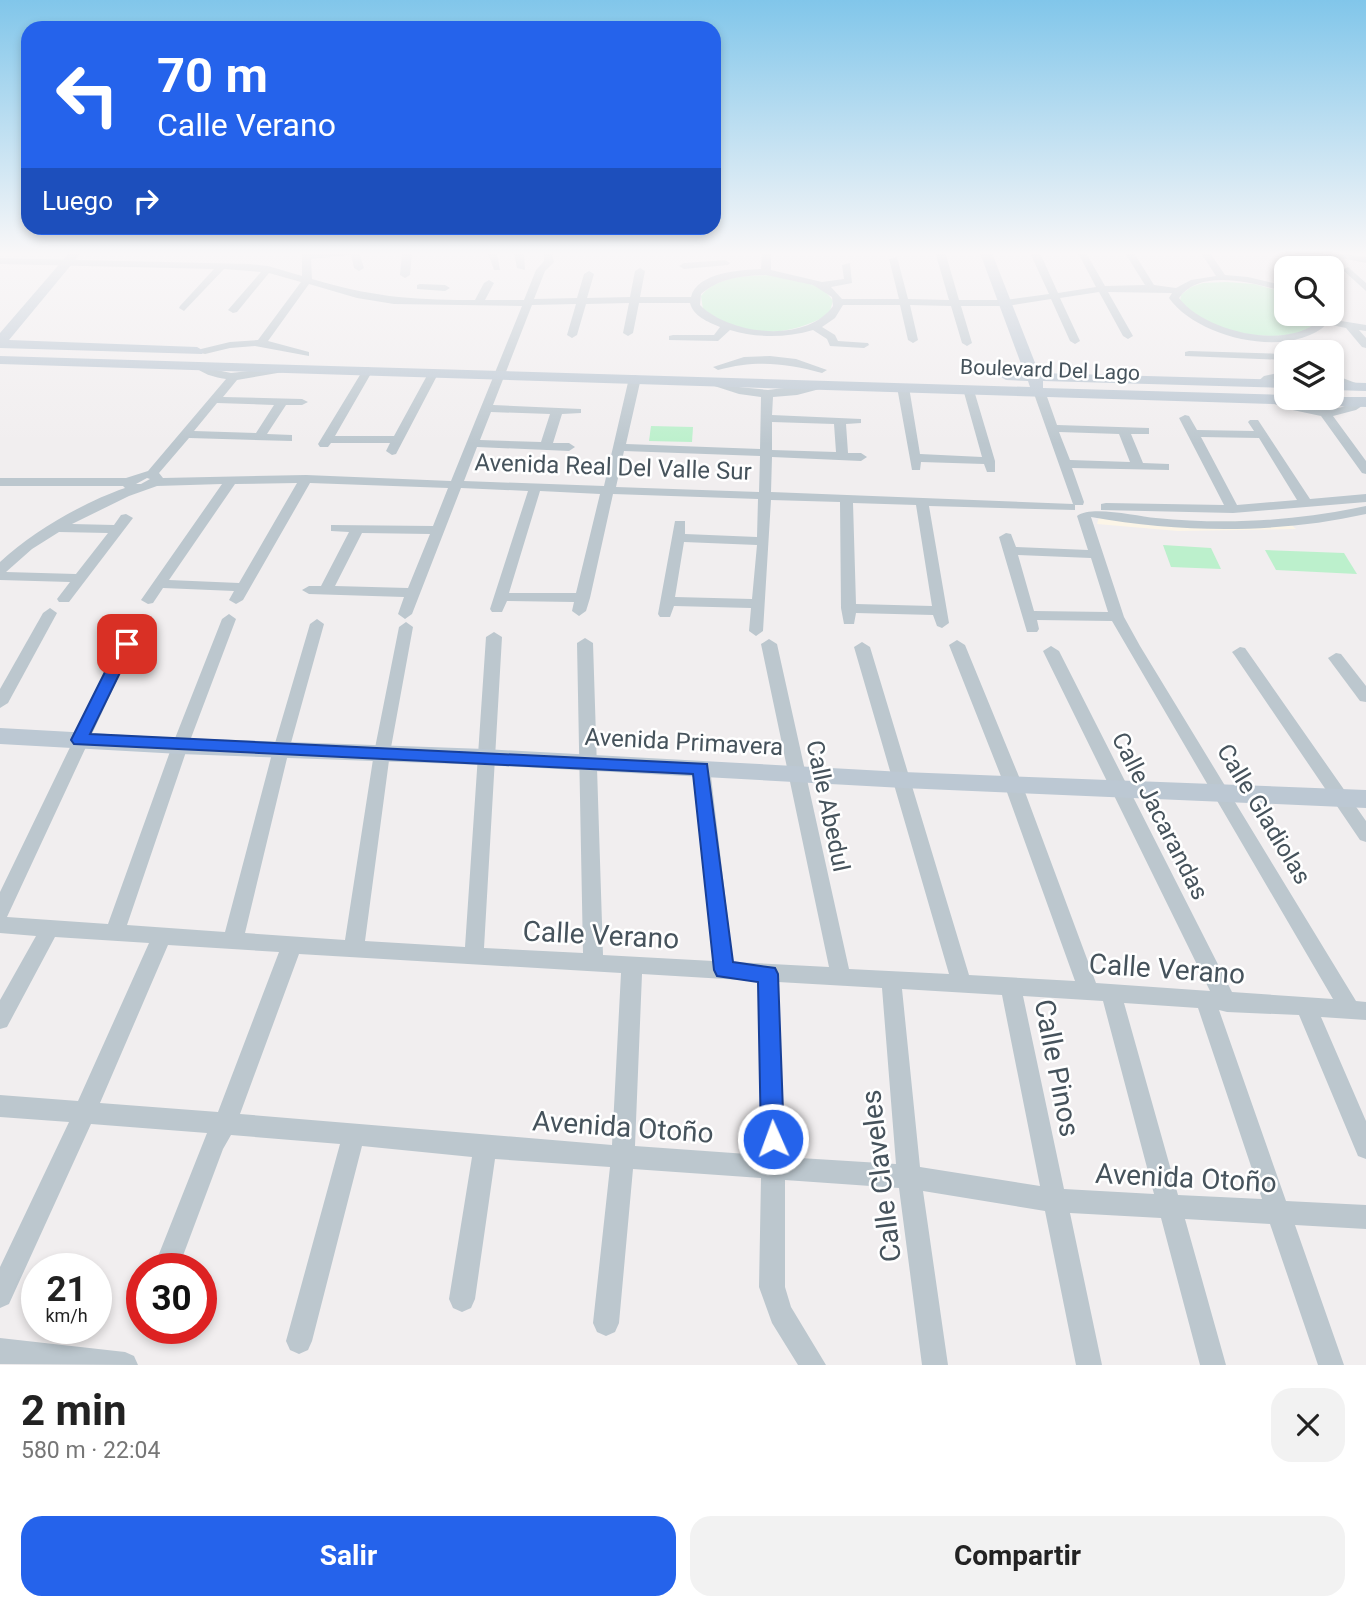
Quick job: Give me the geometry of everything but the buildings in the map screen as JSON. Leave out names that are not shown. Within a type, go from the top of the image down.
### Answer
[{"type":"street","points":[[0,343],[22,317]]},
{"type":"street","points":[[154,478],[280,317]]},
{"type":"street","points":[[354,949],[382,753],[405,620],[454,485],[523,317]]},
{"type":"street","points":[[572,335],[577,317]]},
{"type":"street","points":[[628,332],[631,317]]},
{"type":"street","points":[[704,317],[729,327],[766,333],[814,326],[830,317]]},
{"type":"street","points":[[908,317],[913,340]]},
{"type":"street","points":[[960,317],[967,343]]},
{"type":"street","points":[[1011,317],[1036,384]]},
{"type":"street","points":[[1063,317],[1075,341]]},
{"type":"street","points":[[1117,317],[1128,336]]},
{"type":"street","points":[[1191,317],[1232,333],[1272,338],[1303,336],[1314,332],[1318,326]]},
{"type":"street","points":[[1344,324],[1366,328]]},
{"type":"street","points":[[814,326],[831,337],[834,344],[864,345]]},
{"type":"street","points":[[1349,326],[1366,345]]},
{"type":"street","points":[[673,338],[718,338],[721,331],[729,327]]},
{"type":"street","name":"Calle Abedul","points":[[766,333],[768,454],[758,604],[763,638],[841,977]]},
{"type":"street","name":"Boulevard Del Lago","points":[[0,343],[201,358],[238,371],[367,363],[505,363],[718,367],[768,376],[800,362],[828,375]]},
{"type":"street","name":"Boulevard Del Lago","points":[[0,360],[201,358],[257,347],[312,354]]},
{"type":"street","points":[[1189,354],[1274,357]]},
{"type":"street","points":[[367,363],[325,442],[395,445],[434,372]]},
{"type":"street","name":"Boulevard Del Lago","points":[[367,363],[434,372],[505,363],[635,378],[709,381],[828,375],[977,378],[1036,384],[1274,384]]},
{"type":"street","points":[[906,377],[916,463],[990,465],[977,378]]},
{"type":"street","name":"Boulevard Del Lago","points":[[1261,384],[1274,377]]},
{"type":"street","points":[[535,488],[499,603],[581,605],[604,497],[609,490],[635,378]]},
{"type":"street","name":"Boulevard Del Lago","points":[[977,378],[1274,399]]},
{"type":"street","name":"Calle Gladiolas","points":[[1036,384],[1083,509],[1117,617],[1221,793],[1358,1011]]},
{"type":"street","points":[[1344,384],[1362,394]]},
{"type":"street","points":[[1344,389],[1362,394]]},
{"type":"street","name":"Boulevard Del Lago","points":[[1344,398],[1362,394]]},
{"type":"street","points":[[214,400],[302,402]]},
{"type":"street","points":[[259,437],[282,401]]},
{"type":"street","points":[[487,408],[577,411]]},
{"type":"street","points":[[546,446],[556,410]]},
{"type":"street","points":[[1324,410],[1366,470]]},
{"type":"street","points":[[768,418],[857,421]]},
{"type":"street","points":[[1185,418],[1233,509]]},
{"type":"street","points":[[840,420],[842,456]]},
{"type":"street","points":[[1254,422],[1306,503]]},
{"type":"street","points":[[1051,428],[1145,431]]},
{"type":"street","points":[[1123,430],[1138,466]]},
{"type":"street","points":[[1194,433],[1264,435]]},
{"type":"street","points":[[187,434],[288,438]]},
{"type":"street","points":[[472,443],[569,447]]},
{"type":"street","points":[[619,447],[862,457]]},
{"type":"street","points":[[1064,464],[1165,467]]},
{"type":"street","name":"Avenida Real Del Valle Sur","points":[[131,485],[146,488],[154,478],[306,480],[766,495],[1083,509],[1233,509],[1366,498]]},
{"type":"street","points":[[162,584],[240,594],[306,480]]},
{"type":"street","points":[[148,600],[162,584],[231,481]]},
{"type":"street","points":[[0,482],[131,485]]},
{"type":"street","points":[[0,570],[17,553],[55,528],[131,485]]},
{"type":"street","points":[[846,499],[848,614],[941,617],[922,501]]},
{"type":"street","name":"Avenida Real Del Valle Sur","points":[[1083,509],[1226,525],[1305,522],[1366,510]]},
{"type":"street","points":[[55,528],[122,523],[64,598]]},
{"type":"street","points":[[336,528],[438,530]]},
{"type":"street","points":[[326,590],[358,528]]},
{"type":"street","points":[[758,604],[666,607],[680,531],[764,541]]},
{"type":"street","points":[[1098,554],[1009,544],[1030,622],[1117,617]]},
{"type":"street","points":[[0,576],[80,578]]},
{"type":"street","points":[[309,590],[414,593]]},
{"type":"street","points":[[0,703],[50,613]]},
{"type":"street","points":[[115,932],[180,746],[229,619]]},
{"type":"street","points":[[0,912],[138,620]]},
{"type":"street","points":[[233,941],[281,750],[317,624]]},
{"type":"street","points":[[474,956],[494,637]]},
{"type":"street","points":[[585,643],[593,961]]},
{"type":"street","name":"Calle Pinos","points":[[957,645],[1100,992],[1171,1207],[1213,1365]]},
{"type":"street","points":[[862,647],[962,985]]},
{"type":"street","name":"Calle Jacarandas","points":[[1051,651],[1118,788],[1216,1002],[1280,1213],[1331,1365]]},
{"type":"street","points":[[1240,652],[1366,835]]},
{"type":"street","points":[[1336,658],[1366,697]]},
{"type":"street","name":"Avenida Primavera","points":[[0,736],[180,746],[485,757],[902,780],[1366,799]]},
{"type":"street","points":[[701,768],[724,970]]},
{"type":"street","name":"Calle Verano","points":[[0,925],[354,949],[1100,992],[1358,1011]]},
{"type":"street","points":[[0,1020],[50,928]]},
{"type":"street","points":[[0,1295],[85,1112],[162,936]]},
{"type":"street","points":[[170,1253],[214,1143],[225,1124],[292,945]]},
{"type":"street","points":[[606,1324],[623,1156],[632,964]]},
{"type":"street","points":[[768,974],[773,1167],[772,1287],[781,1314],[813,1365]]},
{"type":"street","name":"Calle Claveles","points":[[891,979],[909,1177],[935,1365]]},
{"type":"street","name":"Calle Pinos","points":[[1011,988],[1053,1199],[1090,1365]]},
{"type":"street","points":[[1306,1006],[1366,1148]]},
{"type":"street","name":"Avenida Otoño","points":[[0,1106],[485,1147],[909,1177],[1053,1199],[1366,1217]]},
{"type":"street","points":[[299,1342],[354,1134]]},
{"type":"street","points":[[462,1298],[485,1147]]},
{"type":"street","points":[[0,1351],[117,1365]]},
{"type":"shaded area","points":[[1100,513],[1190,522],[1286,520],[1296,529],[1178,531],[1097,524]]},
{"type":"green space","points":[[716,317],[824,317],[807,325],[769,332],[744,330]]},
{"type":"green space","points":[[1196,317],[1274,317],[1274,326],[1311,326],[1291,334],[1276,336],[1242,333],[1212,325]]},
{"type":"green space","points":[[651,426],[693,427],[692,442],[649,441]]},
{"type":"green space","points":[[1163,545],[1211,548],[1221,569],[1171,567]]},
{"type":"green space","points":[[1265,550],[1344,553],[1357,574],[1276,570]]},
{"type":"route","points":[[127,644],[79,740],[701,768],[724,970],[768,974],[773,1139]]}]
